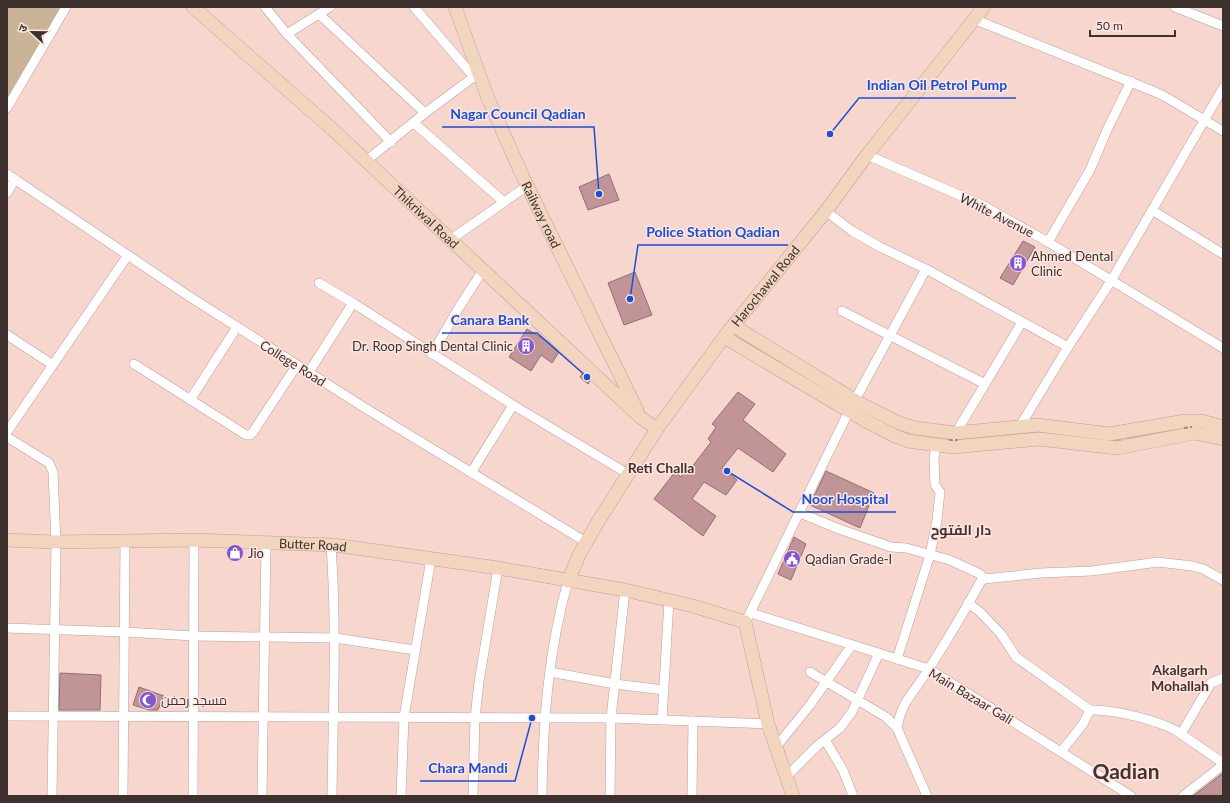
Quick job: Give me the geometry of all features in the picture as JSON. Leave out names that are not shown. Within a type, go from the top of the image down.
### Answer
[{"type":"main road","name":"Thikriwal Road","points":[[194,7],[331,128],[640,417],[657,429]]},
{"type":"main road","name":"Railway road","points":[[455,7],[476,75],[487,96],[527,186],[640,417]]},
{"type":"main road","name":"Harochawal Road","points":[[568,580],[586,542],[657,429],[724,337],[826,211],[867,155],[976,20],[984,7]]},
{"type":"main road","points":[[734,326],[852,405],[864,420],[902,439],[936,446],[953,440],[1029,430],[1109,434],[1187,427],[1202,421],[1223,427]]},
{"type":"main road","points":[[724,337],[852,405],[876,412],[908,426],[953,440],[1029,430]]},
{"type":"main road","points":[[1187,427],[1200,433],[1223,439]]},
{"type":"main road","name":"Butter Road","points":[[7,540],[56,542],[194,540],[331,545],[498,568],[568,580],[625,590],[748,617]]},
{"type":"main road","points":[[748,617],[768,724],[787,776],[791,796]]},
{"type":"street","points":[[7,108],[66,7]]},
{"type":"street","points":[[266,7],[287,34],[391,142]]},
{"type":"street","points":[[287,34],[330,7]]},
{"type":"street","points":[[366,161],[476,75],[414,7]]},
{"type":"street","points":[[1175,7],[1223,26]]},
{"type":"street","points":[[319,14],[426,113]]},
{"type":"street","points":[[976,20],[1131,81],[1164,96],[1223,131]]},
{"type":"street","points":[[1048,242],[1092,166],[1107,130],[1131,81]]},
{"type":"street","points":[[1029,430],[1068,347],[1111,280],[1223,88]]},
{"type":"street","points":[[414,123],[504,202]]},
{"type":"street","name":"White Avenue","points":[[867,155],[982,205],[1048,242],[1223,348]]},
{"type":"street","name":"College Road","points":[[7,174],[237,327],[471,473],[586,542]]},
{"type":"street","points":[[7,193],[15,179]]},
{"type":"street","points":[[450,240],[527,186]]},
{"type":"street","points":[[1152,210],[1223,254]]},
{"type":"street","points":[[826,211],[857,234],[926,269],[1068,347]]},
{"type":"street","points":[[7,432],[128,255]]},
{"type":"street","points":[[748,617],[852,405],[926,269]]},
{"type":"street","points":[[432,354],[483,270]]},
{"type":"street","points":[[319,283],[513,405],[628,474]]},
{"type":"street","points":[[309,372],[353,303]]},
{"type":"street","points":[[842,311],[985,384]]},
{"type":"street","points":[[953,440],[1022,322]]},
{"type":"street","points":[[190,400],[237,327]]},
{"type":"street","points":[[7,336],[53,364]]},
{"type":"street","points":[[134,364],[242,434],[250,435],[297,365]]},
{"type":"street","points":[[471,473],[513,405]]},
{"type":"street","points":[[7,437],[52,466],[56,542],[52,796]]},
{"type":"street","points":[[897,659],[930,554],[938,520],[940,492],[935,485],[934,458],[936,446]]},
{"type":"street","points":[[800,513],[839,529],[891,547],[906,548],[950,560],[980,574],[984,579]]},
{"type":"street","points":[[193,796],[194,540]]},
{"type":"street","points":[[123,796],[125,541]]},
{"type":"street","points":[[262,796],[266,543]]},
{"type":"street","points":[[331,545],[335,638],[332,796]]},
{"type":"street","points":[[401,796],[404,717],[431,559]]},
{"type":"street","points":[[897,728],[899,716],[910,693],[929,668],[981,581],[984,579],[1041,573],[1092,570],[1131,564],[1158,562],[1192,566],[1203,569],[1223,580]]},
{"type":"street","points":[[473,796],[475,718],[479,682],[498,568]]},
{"type":"street","points":[[542,796],[544,718],[560,609],[568,580]]},
{"type":"street","points":[[610,796],[611,718],[625,590]]},
{"type":"street","points":[[662,720],[669,600]]},
{"type":"street","points":[[968,603],[980,612],[1001,634],[1016,657],[1090,710],[1101,710],[1145,719],[1175,730],[1223,764],[1183,796]]},
{"type":"street","name":"Main Bazaar Gali","points":[[748,617],[852,645],[929,668],[1131,796]]},
{"type":"street","points":[[7,628],[194,636],[335,638],[415,650]]},
{"type":"street","points":[[776,747],[810,705],[852,645]]},
{"type":"street","points":[[787,776],[840,728],[852,712],[879,653]]},
{"type":"street","points":[[550,672],[615,684],[664,690]]},
{"type":"street","points":[[810,672],[886,717],[897,728],[927,796]]},
{"type":"street","points":[[1181,734],[1211,683],[1223,678]]},
{"type":"street","points":[[1062,752],[1083,724],[1090,710]]},
{"type":"street","points":[[7,716],[611,718],[768,724]]},
{"type":"street","points":[[692,796],[693,721]]},
{"type":"street","points":[[825,740],[843,770],[853,796]]},
{"type":"shaded area","points":[[7,7],[66,7],[13,98],[7,96]]},
{"type":"building","points":[[609,174],[619,200],[588,210],[579,187]]},
{"type":"building","name":"Ahmed Dental Clinic","points":[[1023,241],[1035,247],[1013,285],[1000,278]]},
{"type":"building","points":[[635,272],[652,315],[624,325],[608,283]]},
{"type":"building","name":"Dr. Roop Singh Dental Clinic","points":[[527,329],[548,342],[559,352],[552,363],[541,355],[531,371],[509,357]]},
{"type":"building","points":[[582,374],[590,381],[588,384],[580,377]]},
{"type":"building","points":[[738,392],[755,404],[743,420],[786,454],[773,472],[738,448],[722,468],[737,480],[726,495],[704,482],[692,499],[716,516],[703,536],[654,499],[675,472],[681,477],[685,470],[692,467],[711,442],[708,439],[716,427],[712,424]]},
{"type":"building","points":[[826,471],[874,493],[860,528],[810,505]]},
{"type":"building","name":"Qadian Grade-I","points":[[794,537],[806,544],[791,580],[778,574]]},
{"type":"building","points":[[60,673],[101,675],[100,710],[59,710]]},
{"type":"building","name":"مسجد رحمٰن","points":[[139,687],[164,696],[158,710],[149,710],[133,705]]},
{"type":"building","points":[[1223,773],[1223,796],[1193,796]]},
{"type":"waterway","points":[[1128,439],[1180,428]]},
{"type":"waterway","points":[[1035,432],[1058,435]]},
{"type":"waterway","points":[[959,440],[971,438]]},
{"type":"waterway","points":[[1108,441],[1122,441]]},
{"type":"place","name":"Indian Oil Petrol Pump","points":[[830,134]]},
{"type":"place","name":"Nagar Council Qadian","points":[[599,194]]},
{"type":"place","name":"Ahmed Dental Clinic","points":[[1018,263]]},
{"type":"place","name":"Police Station Qadian","points":[[630,299]]},
{"type":"place","name":"Dr. Roop Singh Dental Clinic","points":[[526,346]]},
{"type":"place","name":"Canara Bank","points":[[587,377]]},
{"type":"place","name":"Noor Hospital","points":[[727,471]]},
{"type":"place","name":"Jio","points":[[235,553]]},
{"type":"place","name":"Qadian Grade-I","points":[[792,559]]},
{"type":"place","name":"مسجد رحمٰن","points":[[148,700]]},
{"type":"place","name":"Chara Mandi","points":[[532,718]]},
{"type":"district","name":"Reti Challa","points":[[661,467]]},
{"type":"district","name":"دار الفتوح","points":[[961,529]]},
{"type":"district","name":"Akalgarh Mohallah","points":[[1180,678]]},
{"type":"district","name":"Qadian","points":[[1126,770]]}]
